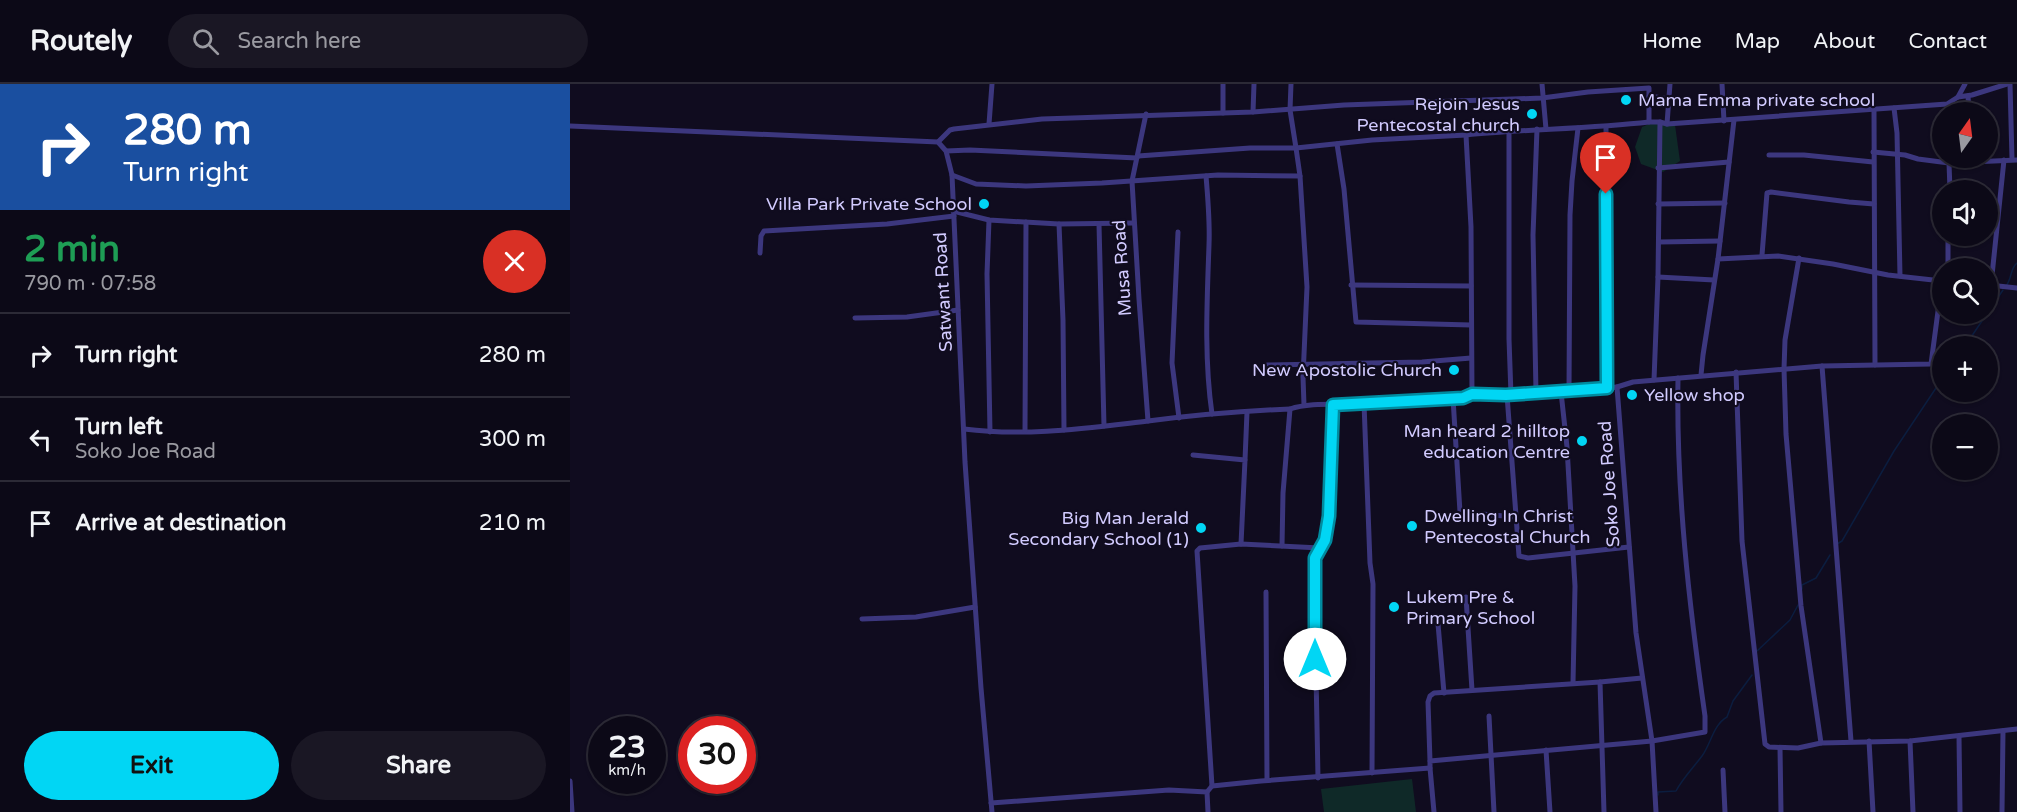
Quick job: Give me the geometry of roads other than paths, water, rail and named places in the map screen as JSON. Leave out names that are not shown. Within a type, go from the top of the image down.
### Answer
[{"type":"street","points":[[989,124],[992,84]]},
{"type":"street","points":[[1223,84],[1223,112]]},
{"type":"street","points":[[1253,112],[1254,84]]},
{"type":"street","points":[[1291,84],[1290,110],[1300,176],[1307,287],[1304,405]]},
{"type":"street","points":[[1542,84],[1546,129]]},
{"type":"street","points":[[1667,124],[1670,84]]},
{"type":"street","points":[[1722,84],[1724,121]]},
{"type":"street","points":[[1959,97],[1965,84]]},
{"type":"street","points":[[946,151],[1137,157],[1250,148],[1296,148],[1372,140],[1537,129],[1606,127],[1649,122],[1667,124],[1724,121],[1947,104],[1959,97],[2008,84],[2014,159],[1998,160]]},
{"type":"street","points":[[570,126],[938,142],[950,130],[1042,118],[1253,112],[1344,105],[1542,98],[1649,86],[1649,122]]},
{"type":"street","points":[[1649,96],[1669,99]]},
{"type":"street","points":[[1968,96],[1968,102]]},
{"type":"street","points":[[1894,108],[1900,276]]},
{"type":"street","points":[[1874,110],[1875,365]]},
{"type":"street","name":"Musa Road","points":[[1146,114],[1132,181],[1148,421]]},
{"type":"street","points":[[1701,375],[1725,204],[1734,120]]},
{"type":"street","points":[[1654,380],[1660,122]]},
{"type":"street","points":[[1606,127],[1607,388]]},
{"type":"street","points":[[1569,391],[1569,240],[1578,128]]},
{"type":"street","points":[[1536,393],[1533,235],[1537,129]]},
{"type":"street","points":[[1509,131],[1511,184],[1509,395],[1518,556],[1528,558],[1629,547]]},
{"type":"street","points":[[1466,135],[1470,204],[1472,394]]},
{"type":"street","name":"Satwant Road","points":[[938,142],[946,151],[952,175],[975,607],[992,812]]},
{"type":"street","points":[[1337,144],[1347,219],[1354,319],[1358,323],[1471,325]]},
{"type":"street","points":[[1873,152],[1932,161]]},
{"type":"street","points":[[1769,154],[1873,162]]},
{"type":"street","points":[[1992,258],[2004,160]]},
{"type":"street","points":[[1658,168],[1729,162]]},
{"type":"street","points":[[952,175],[976,184],[996,186],[1229,175],[1300,176]]},
{"type":"street","points":[[1206,176],[1209,244],[1207,380],[1212,414]]},
{"type":"street","points":[[1762,255],[1767,193],[1874,204]]},
{"type":"street","points":[[1658,204],[1725,204]]},
{"type":"street","points":[[760,253],[761,236],[764,231],[887,224],[953,213],[988,220],[1059,224],[1134,223]]},
{"type":"street","points":[[988,220],[990,432]]},
{"type":"street","points":[[1025,431],[1026,222]]},
{"type":"street","points":[[1059,224],[1064,430]]},
{"type":"street","points":[[1099,224],[1104,426]]},
{"type":"street","points":[[1178,232],[1172,363],[1179,418]]},
{"type":"street","points":[[1659,242],[1720,241]]},
{"type":"street","points":[[1718,258],[1762,255],[1799,258],[1875,273],[1932,280]]},
{"type":"street","points":[[1799,258],[1785,340],[1788,471],[1801,606],[1821,743]]},
{"type":"street","points":[[1658,277],[1714,280]]},
{"type":"street","points":[[1351,285],[1471,286]]},
{"type":"street","points":[[1998,286],[2017,288]]},
{"type":"street","points":[[855,318],[907,317],[958,310]]},
{"type":"street","points":[[964,429],[990,432],[1064,430],[1212,414],[1290,409],[1304,405],[1463,398],[1472,394],[1509,395],[1561,392],[1737,372],[1821,366],[1931,364],[1936,324]]},
{"type":"street","points":[[1267,365],[1422,362],[1471,358]]},
{"type":"street","points":[[1821,366],[1851,741]]},
{"type":"street","points":[[1737,372],[1739,493],[1746,590],[1765,744],[1769,747],[1798,748],[1821,743],[1910,741],[2017,729]]},
{"type":"street","points":[[1430,761],[1652,741],[1702,734],[1706,730],[1681,508],[1678,378]]},
{"type":"street","name":"Soko Joe Road","points":[[1617,387],[1636,633],[1652,741],[1656,812]]},
{"type":"street","points":[[1561,392],[1567,447],[1575,586],[1573,683]]},
{"type":"street","points":[[1453,398],[1460,512],[1515,517]]},
{"type":"street","points":[[1364,403],[1370,563],[1373,584],[1372,773]]},
{"type":"street","points":[[1318,778],[1314,570],[1315,558],[1327,534],[1333,405]]},
{"type":"street","points":[[1282,546],[1283,493],[1290,409]]},
{"type":"street","points":[[1241,544],[1247,412]]},
{"type":"street","points":[[1193,455],[1245,460]]},
{"type":"street","points":[[1208,812],[1207,792],[1212,786],[1197,551],[1200,548],[1241,544],[1320,548]]},
{"type":"street","points":[[1266,592],[1267,780]]},
{"type":"street","points":[[1466,597],[1472,690]]},
{"type":"street","points":[[862,619],[916,616],[975,607]]},
{"type":"street","points":[[1438,624],[1444,693]]},
{"type":"street","points":[[1434,812],[1428,702],[1434,693],[1642,678]]},
{"type":"street","points":[[1600,682],[1604,812]]},
{"type":"street","points":[[1489,716],[1494,812]]},
{"type":"street","points":[[2002,812],[2003,731]]},
{"type":"street","points":[[1959,736],[1960,812]]},
{"type":"street","points":[[1869,741],[1873,812]]},
{"type":"street","points":[[1910,741],[1913,812]]},
{"type":"street","points":[[1780,748],[1781,812]]},
{"type":"street","points":[[1546,750],[1550,812]]},
{"type":"street","points":[[1212,786],[1430,768]]},
{"type":"street","points":[[1723,770],[1725,812]]},
{"type":"street","points":[[570,781],[572,812]]},
{"type":"street","points":[[991,802],[1169,790],[1207,792]]},
{"type":"waterway","points":[[2006,286],[2017,263]]},
{"type":"waterway","points":[[1972,336],[2003,290]]},
{"type":"waterway","points":[[1837,544],[1842,541],[1894,451],[1932,394]]},
{"type":"waterway","points":[[1802,589],[1802,585],[1816,578],[1830,555]]},
{"type":"waterway","points":[[1757,651],[1790,620],[1798,605]]},
{"type":"waterway","points":[[1658,795],[1658,792],[1676,791],[1702,756],[1718,725],[1727,717],[1733,701],[1752,675]]},
{"type":"place","name":"Mama Emma private school","points":[[1626,100]]},
{"type":"place","name":"Rejoin Jesus Pentecostal church","points":[[1532,114]]},
{"type":"place","name":"Villa Park Private School","points":[[984,204]]},
{"type":"place","name":"New Apostolic Church","points":[[1454,370]]},
{"type":"place","name":"Yellow shop","points":[[1632,395]]},
{"type":"place","name":"Man heard 2 hilltop education Centre","points":[[1582,441]]},
{"type":"place","name":"Dwelling In Christ Pentecostal Church","points":[[1412,526]]},
{"type":"place","name":"Big Man Jerald Secondary School (1)","points":[[1201,528]]},
{"type":"place","name":"Lukem Pre & Primary School","points":[[1394,607]]}]
